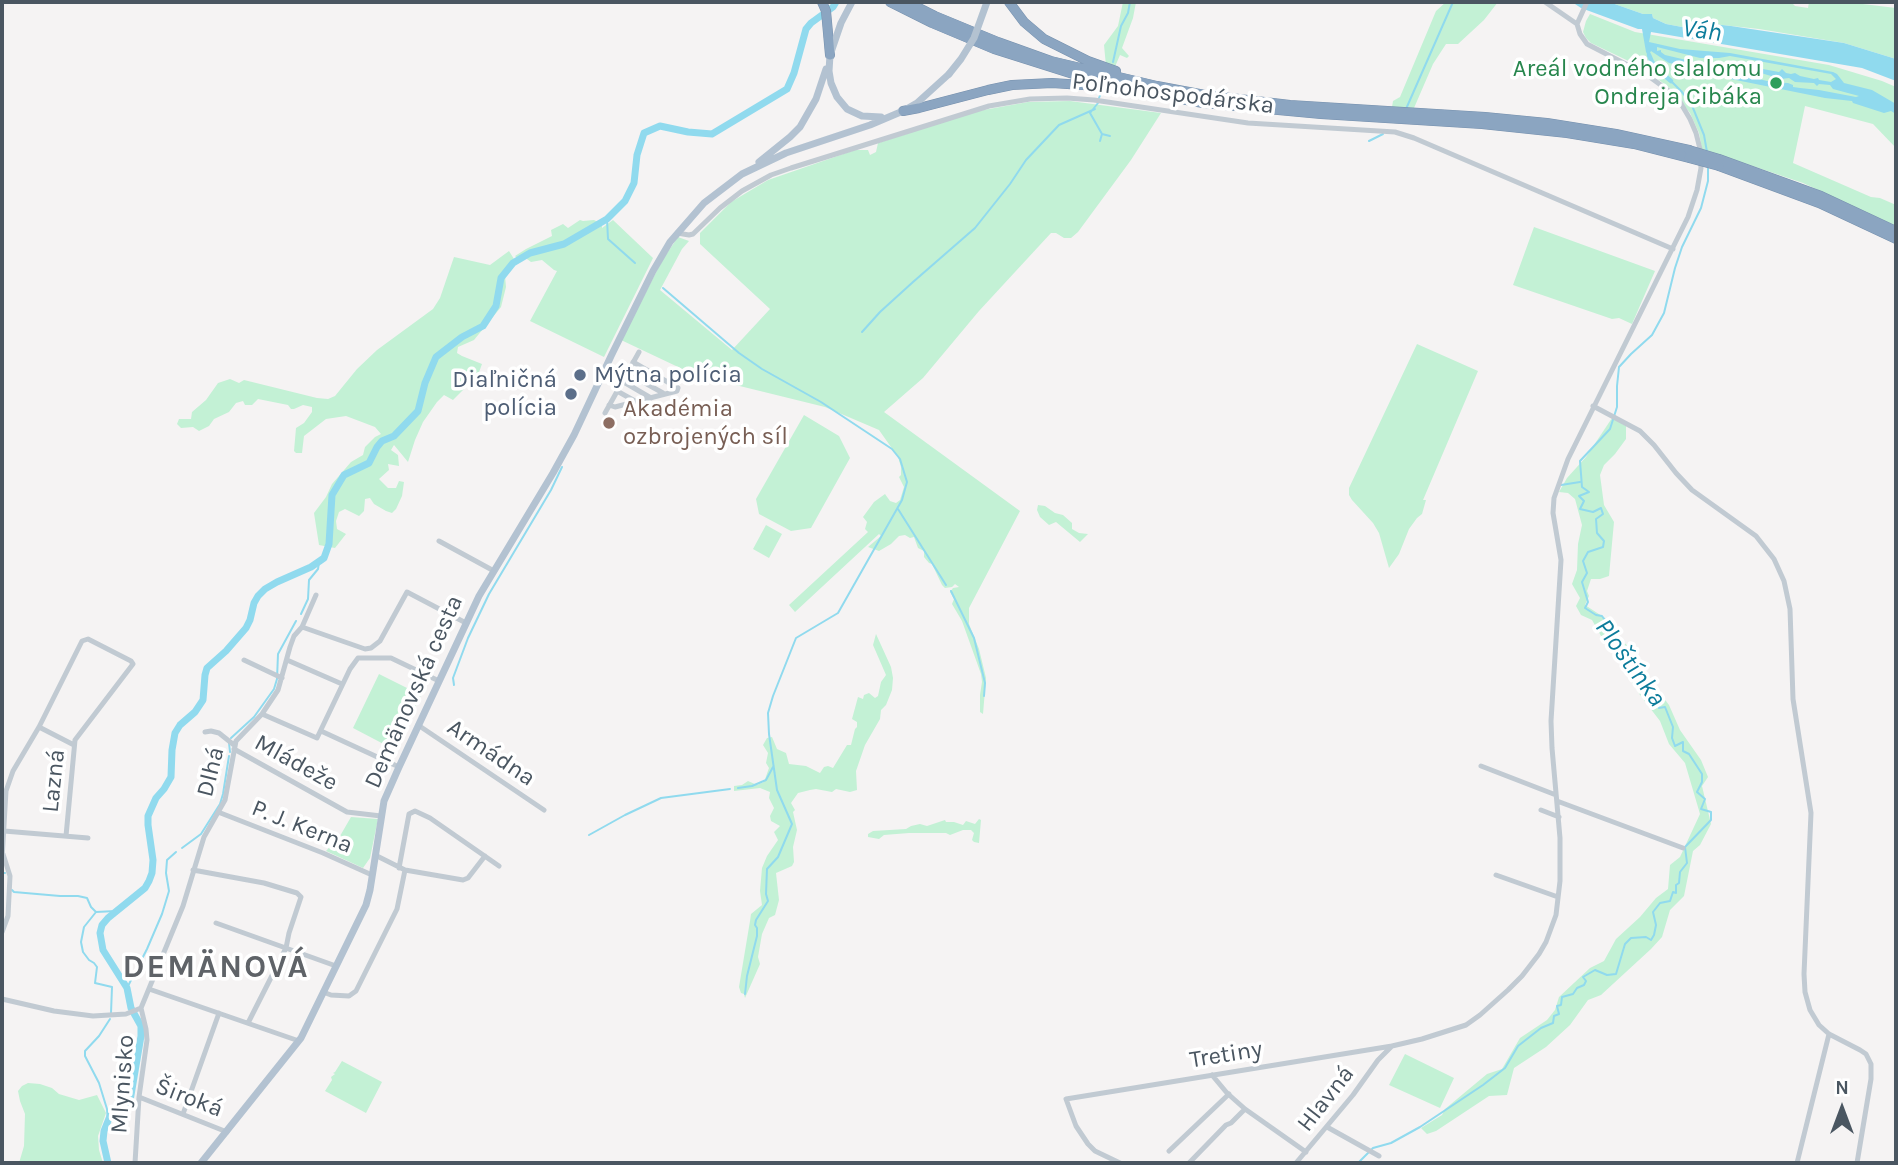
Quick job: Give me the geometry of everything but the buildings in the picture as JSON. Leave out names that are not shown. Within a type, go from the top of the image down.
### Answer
[{"type":"highway","points":[[822,2],[826,11],[829,59]]},
{"type":"highway","points":[[890,2],[994,49],[1114,87]]},
{"type":"highway","points":[[907,2],[998,42],[1051,61],[1157,86],[1205,95],[1403,116]]},
{"type":"highway","points":[[1009,2],[1024,23],[1055,45],[1088,61],[1157,86]]},
{"type":"highway","points":[[903,111],[988,90],[1052,83],[1114,87],[1203,103],[1321,114],[1485,117],[1567,126],[1616,134],[1719,163],[1821,196],[1896,231]]},
{"type":"highway","points":[[1719,163],[1808,198],[1896,239]]},
{"type":"main road","points":[[751,169],[800,127],[816,99],[841,23],[852,2]]},
{"type":"main road","points":[[751,169],[786,153],[870,125],[917,103],[949,74],[961,59],[974,38],[987,2]]},
{"type":"main road","points":[[829,59],[832,88],[843,105],[862,116],[887,116]]},
{"type":"main road","name":"Demänovská cesta","points":[[201,1163],[299,1041],[366,905],[381,816],[398,767],[466,622],[580,423],[653,271],[677,232],[710,197],[751,169]]},
{"type":"street","name":"Tretiny","points":[[1120,1163],[1095,1151],[1088,1144],[1076,1126],[1066,1099],[1392,1046],[1466,1024],[1508,990],[1532,964],[1546,942],[1556,915],[1560,881],[1559,817],[1551,718],[1560,560],[1553,503],[1564,468],[1691,211],[1699,184],[1701,158],[1694,126],[1669,91],[1642,72],[1590,46],[1582,38],[1577,24],[1545,2]]},
{"type":"street","points":[[1577,24],[1587,2]]},
{"type":"street","name":"Poľnohospodárska","points":[[677,232],[693,234],[741,191],[791,168],[989,106],[1030,99],[1067,98],[1248,123],[1395,132],[1673,249]]},
{"type":"street","points":[[605,413],[639,352]]},
{"type":"street","points":[[609,405],[615,407],[677,391],[678,388],[633,362]]},
{"type":"street","points":[[627,373],[662,394]]},
{"type":"street","points":[[622,382],[651,398]]},
{"type":"street","points":[[662,394],[668,382]]},
{"type":"street","points":[[617,391],[636,402]]},
{"type":"street","points":[[1593,407],[1620,419],[1647,438],[1692,490],[1756,536],[1774,559],[1784,581],[1789,600],[1794,709],[1811,813],[1805,989],[1812,1014],[1819,1025],[1829,1034],[1860,1049],[1871,1064],[1871,1079],[1857,1163]]},
{"type":"street","points":[[439,541],[494,571]]},
{"type":"street","points":[[302,627],[365,649],[373,647],[380,641],[407,593],[466,622]]},
{"type":"street","name":"Dlhá","points":[[135,1010],[149,989],[180,914],[204,837],[226,796],[231,744],[262,714],[278,690],[279,677],[295,636],[302,627],[316,594]]},
{"type":"street","name":"Lazná","points":[[39,727],[82,640],[91,640],[132,661],[133,664],[77,737],[66,836]]},
{"type":"street","points":[[363,657],[365,649]]},
{"type":"street","points":[[262,714],[316,738],[355,660],[363,657],[391,658],[439,681]]},
{"type":"street","points":[[244,660],[279,677]]},
{"type":"street","points":[[287,660],[342,684]]},
{"type":"street","name":"Armádna","points":[[418,725],[544,810]]},
{"type":"street","points":[[2,932],[8,916],[10,878],[3,856],[9,780],[39,727],[74,745]]},
{"type":"street","name":"Mládeže","points":[[205,732],[211,730],[219,733],[231,744],[347,812],[381,816]]},
{"type":"street","points":[[321,731],[398,767]]},
{"type":"street","points":[[1481,766],[1683,848]]},
{"type":"street","points":[[1541,810],[1559,817]]},
{"type":"street","name":"P. J. Kerna","points":[[218,812],[372,875]]},
{"type":"street","points":[[323,992],[349,996],[357,989],[397,909],[409,814],[414,812],[429,818],[499,866]]},
{"type":"street","points":[[4,831],[88,838]]},
{"type":"street","points":[[376,855],[402,869],[463,880],[468,878],[485,856]]},
{"type":"street","points":[[193,870],[245,879],[299,894],[301,897],[286,948],[248,1023]]},
{"type":"street","points":[[1496,875],[1558,897]]},
{"type":"street","points":[[216,923],[336,966]]},
{"type":"street","points":[[149,989],[299,1041]]},
{"type":"street","points":[[2,999],[88,1016],[135,1010]]},
{"type":"street","name":"Mlynisko","points":[[135,1010],[146,1029],[147,1040],[139,1097],[135,1163]]},
{"type":"street","points":[[183,1114],[219,1013]]},
{"type":"street","points":[[1797,1163],[1829,1034]]},
{"type":"street","name":"Hlavná","points":[[1296,1163],[1392,1046]]},
{"type":"street","points":[[1212,1075],[1245,1109],[1306,1152]]},
{"type":"street","points":[[1169,1151],[1229,1094]]},
{"type":"street","name":"Široká","points":[[139,1097],[227,1132]]},
{"type":"street","points":[[1189,1163],[1245,1109]]},
{"type":"street","points":[[1327,1127],[1379,1157]]},
{"type":"green space","points":[[1123,2],[1136,2],[1122,48],[1129,56],[1127,58],[1120,55],[1114,69],[1106,66],[1104,45],[1118,26]]},
{"type":"green space","points":[[1446,2],[1498,2],[1484,20],[1458,44],[1446,44],[1433,64],[1414,108],[1392,107],[1393,101],[1400,97],[1436,11]]},
{"type":"green space","points":[[1609,2],[1791,2],[1795,6],[1808,8],[1809,2],[1846,2],[1896,8],[1896,59],[1844,43],[1759,29],[1713,24],[1682,27],[1666,24],[1653,18],[1652,14],[1643,14]]},
{"type":"green space","name":"Areál vodného slalomu Ondreja Cibáka","points":[[1590,14],[1635,32],[1829,65],[1896,87],[1896,148],[1873,124],[1805,106],[1793,163],[1896,205],[1896,226],[1803,183],[1702,149],[1699,133],[1690,113],[1671,89],[1643,68],[1586,38],[1583,32]]},
{"type":"green space","points":[[1070,101],[1161,113],[1131,160],[1078,232],[1071,238],[1051,233],[979,311],[923,378],[884,412],[1020,511],[969,608],[969,624],[986,678],[983,714],[980,712],[981,674],[962,621],[952,604],[954,599],[950,592],[959,587],[955,584],[945,588],[942,585],[914,537],[899,536],[879,551],[868,547],[881,536],[879,534],[795,612],[789,605],[868,532],[865,529],[867,522],[863,517],[874,502],[885,494],[890,501],[896,503],[900,500],[904,487],[899,477],[901,467],[898,457],[879,430],[825,407],[695,375],[621,340],[663,259],[678,237],[689,241],[660,290],[732,350],[770,309],[700,244],[700,233],[731,202],[768,180],[855,150],[868,150],[870,155],[876,152],[878,143],[978,111],[1028,102]]},
{"type":"green space","points":[[580,220],[594,220],[602,224],[602,228],[613,220],[653,258],[604,357],[530,321],[557,271],[542,260],[531,262],[523,256],[515,256],[552,236],[551,230],[563,224],[568,228]]},
{"type":"green space","points":[[1534,227],[1655,271],[1632,324],[1513,285]]},
{"type":"green space","points":[[509,251],[514,259],[500,275],[505,276],[506,287],[501,307],[474,340],[458,347],[457,353],[482,364],[478,375],[453,400],[444,395],[437,402],[423,422],[408,462],[394,445],[391,450],[398,455],[399,466],[388,464],[389,470],[379,479],[388,488],[396,488],[399,481],[404,482],[396,509],[392,513],[386,511],[374,504],[370,498],[365,499],[364,511],[359,516],[345,509],[339,512],[337,529],[346,534],[335,548],[319,545],[314,513],[332,484],[351,462],[363,455],[365,447],[381,434],[375,427],[346,416],[326,419],[304,436],[302,453],[296,453],[296,428],[304,423],[312,412],[312,407],[303,405],[291,409],[288,405],[258,399],[252,405],[245,405],[243,401],[236,403],[229,412],[214,419],[209,426],[199,431],[193,427],[181,428],[177,424],[179,419],[191,419],[192,412],[206,400],[218,383],[230,379],[317,398],[328,399],[335,396],[377,350],[433,309],[440,298],[454,257],[490,265]]},
{"type":"green space","points":[[1417,344],[1478,371],[1423,500],[1426,500],[1422,514],[1409,529],[1399,554],[1389,568],[1379,533],[1352,500],[1349,488]]},
{"type":"green space","points":[[804,415],[839,436],[850,458],[811,528],[791,531],[759,514],[756,499]]},
{"type":"green space","points":[[1612,418],[1626,426],[1626,439],[1604,465],[1600,475],[1604,505],[1614,522],[1609,576],[1591,579],[1585,605],[1608,620],[1614,633],[1633,651],[1639,665],[1669,705],[1680,730],[1701,760],[1708,777],[1702,786],[1711,824],[1700,845],[1693,851],[1684,896],[1670,910],[1662,937],[1601,995],[1588,1000],[1570,1025],[1546,1047],[1514,1068],[1507,1095],[1489,1096],[1436,1131],[1427,1134],[1421,1128],[1442,1115],[1445,1109],[1487,1074],[1502,1069],[1520,1038],[1547,1020],[1555,1010],[1559,997],[1590,968],[1604,961],[1616,939],[1668,889],[1670,865],[1680,857],[1700,814],[1685,763],[1669,744],[1660,721],[1592,620],[1581,615],[1576,606],[1580,598],[1572,584],[1577,570],[1582,525],[1575,499],[1568,493],[1559,492]]},
{"type":"green space","points":[[1038,505],[1063,515],[1072,523],[1072,529],[1088,534],[1080,542],[1056,522],[1049,525],[1040,517]]},
{"type":"green space","points":[[766,525],[782,534],[769,558],[753,549]]},
{"type":"green space","points":[[876,634],[891,667],[892,690],[865,745],[856,771],[857,790],[810,790],[798,793],[791,803],[795,810],[793,812],[797,830],[793,847],[794,862],[792,866],[776,873],[779,900],[775,915],[769,918],[762,934],[758,957],[760,964],[745,998],[739,987],[751,914],[762,905],[762,868],[778,840],[774,832],[780,826],[771,821],[774,808],[769,798],[770,792],[760,788],[734,791],[734,786],[748,781],[757,785],[764,782],[769,768],[766,763],[768,753],[763,745],[767,738],[772,737],[777,749],[786,753],[789,764],[806,766],[820,773],[824,767],[833,768],[847,745],[851,745],[857,727],[857,722],[852,719],[858,697],[863,699],[864,695],[869,693],[875,698],[878,696],[881,682],[886,675],[873,645]]},
{"type":"green space","points":[[379,674],[421,695],[395,750],[353,728]]},
{"type":"green space","points":[[351,817],[378,819],[370,858],[363,868],[326,851],[340,836]]},
{"type":"green space","points":[[979,819],[979,843],[972,840],[974,833],[971,830],[950,835],[909,833],[884,835],[879,839],[868,837],[873,831],[906,829],[920,824],[927,826],[945,820],[963,825],[966,821],[975,824]]},
{"type":"green space","points":[[1405,1054],[1454,1078],[1440,1108],[1389,1085]]},
{"type":"green space","points":[[342,1061],[382,1082],[366,1113],[325,1091]]},
{"type":"green space","points":[[28,1083],[52,1088],[59,1094],[79,1100],[97,1095],[106,1113],[98,1136],[103,1163],[19,1163],[24,1146],[25,1114],[18,1091]]},
{"type":"water","name":"Váh","points":[[1572,2],[1609,2],[1643,14],[1652,14],[1653,18],[1666,24],[1682,27],[1713,24],[1844,43],[1896,59],[1896,81],[1862,68],[1651,32],[1649,42],[1680,49],[1730,53],[1833,72],[1844,83],[1872,90],[1896,104],[1896,114],[1891,111],[1884,113],[1852,101],[1721,77],[1705,70],[1669,63],[1651,51],[1653,61],[1650,60],[1642,29],[1581,8]],"holes":[[[1657,47],[1700,58],[1730,56],[1831,74],[1836,79],[1831,82],[1786,73],[1782,69],[1779,72],[1730,62],[1726,68],[1712,66],[1665,55],[1661,50],[1657,51]],[[1751,70],[1781,79],[1789,78],[1795,82],[1814,83],[1817,86],[1830,85],[1833,89],[1859,96],[1793,87],[1788,83],[1751,77],[1730,76],[1728,71]]]},
{"type":"waterway","points":[[108,1163],[103,1141],[104,1131],[110,1116],[127,1106],[130,1101],[141,1026],[131,1008],[127,988],[103,950],[100,933],[108,918],[145,888],[149,881],[153,860],[148,816],[156,798],[171,777],[175,733],[203,700],[207,668],[246,628],[254,603],[265,589],[324,558],[329,544],[332,495],[344,475],[369,463],[382,441],[394,436],[418,411],[425,383],[436,357],[462,337],[483,326],[496,306],[501,278],[513,263],[530,253],[564,244],[607,219],[625,201],[634,183],[637,155],[644,133],[660,126],[712,134],[787,89],[806,29],[836,2]]},
{"type":"waterway","points":[[1113,62],[1121,26],[1130,2]]},
{"type":"waterway","points":[[1406,109],[1453,2]]},
{"type":"waterway","points":[[1649,55],[1659,71],[1671,81]]},
{"type":"waterway","name":"Ploštínka","points":[[1671,81],[1693,108],[1704,135],[1707,152]]},
{"type":"waterway","points":[[1099,98],[1101,93]]},
{"type":"waterway","points":[[1098,103],[1090,113],[1102,134],[1100,141]]},
{"type":"waterway","points":[[862,332],[880,312],[975,228],[1026,160],[1059,125],[1095,109]]},
{"type":"waterway","points":[[1102,134],[1110,136]]},
{"type":"waterway","points":[[1369,141],[1383,134]]},
{"type":"waterway","name":"Ploštínka","points":[[1358,1163],[1373,1148],[1391,1143],[1420,1127],[1505,1068],[1518,1046],[1541,1028],[1553,1023],[1554,1016],[1559,1014],[1557,1006],[1561,1005],[1562,997],[1573,994],[1577,988],[1584,985],[1586,981],[1583,977],[1595,970],[1607,975],[1616,974],[1625,944],[1631,938],[1646,937],[1651,940],[1656,925],[1653,912],[1660,903],[1670,901],[1673,892],[1676,893],[1680,872],[1687,863],[1685,847],[1711,820],[1711,812],[1701,809],[1705,799],[1697,792],[1702,782],[1702,774],[1689,754],[1683,751],[1683,742],[1675,746],[1672,738],[1673,727],[1665,707],[1659,708],[1658,696],[1650,689],[1645,678],[1632,667],[1629,652],[1610,643],[1607,623],[1602,616],[1585,608],[1588,602],[1582,582],[1587,573],[1583,561],[1588,552],[1603,547],[1604,541],[1597,533],[1596,519],[1603,514],[1601,508],[1593,512],[1580,509],[1584,501],[1579,496],[1589,492],[1582,487],[1580,461],[1610,429],[1617,407],[1619,367],[1652,335],[1664,313],[1682,247],[1701,208],[1708,181],[1708,168]]},
{"type":"waterway","points":[[607,219],[608,239],[635,263]]},
{"type":"waterway","points":[[663,288],[739,353],[892,449],[900,459],[907,482],[902,500],[838,613],[796,638],[773,696],[768,713],[777,790],[792,824],[778,857],[767,869],[768,901],[756,920],[757,936],[745,994]]},
{"type":"waterway","points":[[454,685],[453,678],[468,638],[489,594],[562,467]]},
{"type":"waterway","points":[[1561,485],[1580,482]]},
{"type":"waterway","points":[[898,509],[946,585]]},
{"type":"waterway","points":[[301,614],[308,599],[309,580],[318,569],[319,562]]},
{"type":"waterway","points":[[951,591],[974,638],[985,683],[984,696]]},
{"type":"waterway","points":[[231,738],[254,717],[274,689],[278,654],[296,621]]},
{"type":"waterway","points":[[229,743],[230,752]]},
{"type":"waterway","points":[[182,848],[201,834],[220,804],[229,756]]},
{"type":"waterway","points":[[738,788],[766,780],[773,767]]},
{"type":"waterway","points":[[589,835],[661,798],[730,789]]},
{"type":"waterway","points":[[127,988],[162,914],[169,891],[167,860],[176,852]]},
{"type":"waterway","points":[[12,890],[78,896],[87,898],[96,912],[116,911]]},
{"type":"waterway","points":[[96,912],[84,927],[81,942],[83,952],[97,967],[95,983],[112,987],[111,1013]]},
{"type":"waterway","points":[[108,1123],[99,1083],[85,1051],[110,1019]]},
{"type":"place","name":"Areál vodného slalomu Ondreja Cibáka","points":[[1776,83]]},
{"type":"place","name":"Mýtna polícia","points":[[580,375]]},
{"type":"place","name":"Diaľničná polícia","points":[[571,394]]},
{"type":"place","name":"Akadémia ozbrojených síl","points":[[609,423]]},
{"type":"district","name":"DEMÄNOVÁ","points":[[216,968]]}]
